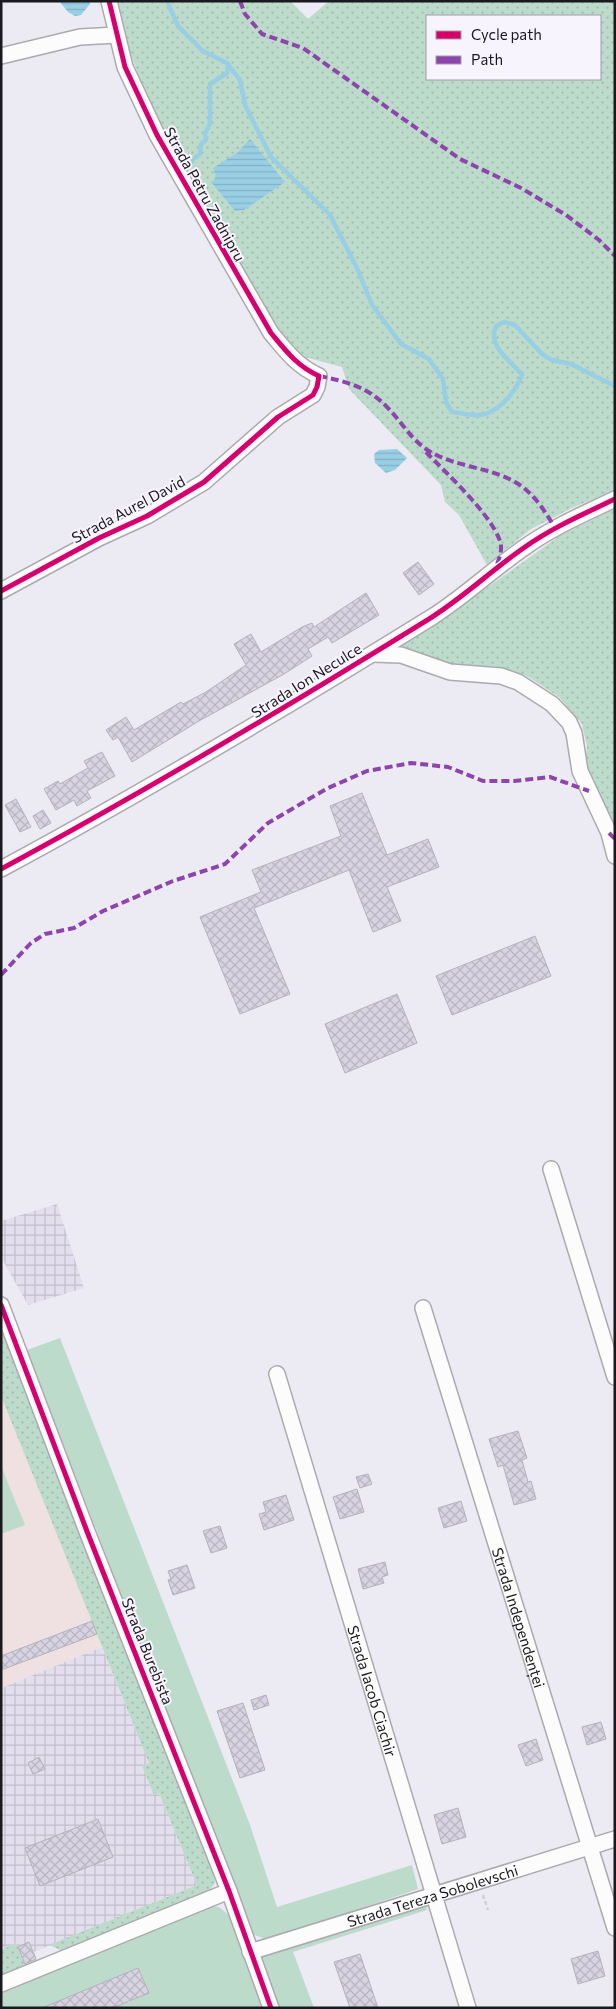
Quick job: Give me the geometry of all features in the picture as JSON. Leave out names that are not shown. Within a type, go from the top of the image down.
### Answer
[{"type":"street","name":"Strada Petru Zadnipru","points":[[108,1],[125,67],[157,135],[271,333],[292,360],[319,376]]},
{"type":"street","points":[[1,56],[80,37],[117,35]]},
{"type":"street","name":"Strada Aurel David","points":[[1,591],[99,538],[160,508],[204,482],[278,417],[313,395],[318,387],[319,376]]},
{"type":"street","name":"Strada Ion Neculce","points":[[1,869],[100,816],[241,734],[453,603],[526,546],[555,528],[615,499]]},
{"type":"street","points":[[372,654],[400,654],[450,672],[501,676],[518,682],[552,704],[568,722],[574,733],[580,771],[609,833],[615,856]]},
{"type":"street","points":[[551,1168],[615,1377]]},
{"type":"street","name":"Strada Burebista","points":[[1,1305],[88,1534],[229,1891],[271,2008]]},
{"type":"street","name":"Strada Independenței","points":[[423,1308],[615,1928]]},
{"type":"street","name":"Strada Iacob Ciachir","points":[[277,1374],[468,2008]]},
{"type":"street","name":"Strada Tereza Sobolevschi","points":[[250,1952],[615,1839]]},
{"type":"street","points":[[1,1984],[229,1891]]},
{"type":"path","points":[[129,2001],[132,2008]]},
{"type":"shaded area","points":[[57,1204],[84,1288],[28,1305],[1,1257],[1,1221]]},
{"type":"shaded area","points":[[1,1396],[102,1647],[1,1688]]},
{"type":"shaded area","points":[[102,1647],[149,1763],[142,1766],[154,1794],[159,1793],[197,1885],[34,1952],[37,1960],[25,1965],[16,1943],[1,1950],[1,1688]]},
{"type":"green space","points":[[118,1],[290,1],[308,19],[329,1],[615,1],[615,490],[572,508],[531,529],[487,565],[459,515],[445,502],[441,485],[349,389],[342,367],[301,356],[287,344],[247,284],[170,146],[140,80],[130,52]]},
{"type":"green space","points":[[615,509],[615,827],[585,761],[587,747],[582,724],[559,697],[527,676],[493,666],[456,666],[394,647],[488,587],[561,535]]},
{"type":"green space","points":[[1,1328],[213,1867],[215,1883],[205,1896],[82,1946],[63,1951],[49,1945],[197,1885],[159,1793],[154,1795],[142,1766],[149,1763],[1,1396]]},
{"type":"green space","points":[[60,1338],[250,1825],[277,1907],[412,1865],[418,1889],[268,1940],[252,1934],[27,1350]]},
{"type":"green space","points":[[1,1466],[25,1525],[1,1534]]},
{"type":"green space","points":[[425,1903],[427,1910],[293,1952],[314,2008],[279,2008],[261,1962],[265,1953]]},
{"type":"green space","points":[[210,1906],[219,1907],[229,1915],[264,2008],[1,2008],[1,1991]]},
{"type":"green space","points":[[16,1943],[25,1965],[1,1975],[1,1950]]},
{"type":"water","points":[[59,1],[90,1],[90,4],[81,15],[75,16],[68,12]]},
{"type":"water","points":[[250,139],[285,182],[244,210],[235,211],[212,183],[216,176],[213,168],[237,153]]},
{"type":"water","points":[[397,449],[407,458],[395,470],[386,473],[375,463],[374,454],[379,450]]},
{"type":"building","points":[[418,562],[434,584],[419,595],[403,573]]},
{"type":"building","points":[[366,593],[379,615],[332,643],[328,637],[308,649],[312,656],[284,674],[199,721],[132,762],[118,737],[113,740],[106,730],[126,717],[134,730],[181,702],[183,704],[206,692],[246,665],[234,644],[251,634],[261,652],[302,627],[312,623],[314,627]]},
{"type":"building","points":[[102,752],[115,776],[87,791],[91,798],[77,806],[74,800],[56,810],[44,789],[58,781],[60,784],[88,768],[84,761]]},
{"type":"building","points":[[362,793],[387,855],[428,839],[439,867],[387,887],[401,921],[373,932],[349,870],[254,908],[290,994],[240,1014],[200,917],[261,892],[252,870],[341,836],[330,806]]},
{"type":"building","points":[[16,799],[31,827],[20,832],[5,805]]},
{"type":"building","points":[[43,810],[51,823],[40,829],[33,816]]},
{"type":"building","points":[[535,936],[551,976],[452,1015],[436,976]]},
{"type":"building","points":[[397,994],[417,1043],[345,1073],[325,1024]]},
{"type":"building","points":[[518,1431],[527,1458],[522,1460],[528,1482],[531,1481],[536,1499],[514,1505],[503,1465],[498,1467],[489,1439]]},
{"type":"building","points":[[368,1474],[372,1484],[360,1488],[356,1477]]},
{"type":"building","points":[[357,1489],[364,1512],[340,1519],[333,1497]]},
{"type":"building","points":[[286,1495],[294,1520],[264,1530],[259,1514],[266,1512],[263,1502]]},
{"type":"building","points":[[461,1501],[467,1521],[444,1528],[438,1508]]},
{"type":"building","points":[[220,1526],[227,1548],[211,1553],[203,1531]]},
{"type":"building","points":[[385,1562],[388,1575],[382,1577],[384,1583],[363,1589],[358,1569]]},
{"type":"building","points":[[187,1565],[195,1588],[173,1595],[168,1580],[171,1579],[168,1571]]},
{"type":"building","points":[[92,1621],[97,1634],[1,1670],[1,1656]]},
{"type":"building","points":[[266,1695],[269,1705],[254,1710],[251,1700]]},
{"type":"building","points":[[243,1703],[265,1770],[240,1778],[217,1711]]},
{"type":"building","points":[[601,1722],[606,1739],[587,1745],[582,1727]]},
{"type":"building","points":[[536,1739],[543,1760],[526,1766],[518,1745]]},
{"type":"building","points":[[39,1757],[45,1769],[33,1774],[28,1763]]},
{"type":"building","points":[[458,1808],[466,1837],[442,1844],[434,1815]]},
{"type":"building","points":[[98,1819],[113,1857],[40,1886],[25,1848]]},
{"type":"building","points":[[29,1942],[36,1959],[25,1964],[18,1947]]},
{"type":"building","points":[[598,1951],[605,1976],[578,1984],[571,1959]]},
{"type":"building","points":[[360,1954],[378,2008],[350,2008],[334,1962]]},
{"type":"building","points":[[138,1968],[149,1993],[112,2008],[42,2008]]},
{"type":"waterway","points":[[167,1],[178,26],[203,51],[227,63],[240,80],[245,105],[271,157],[330,215],[357,268],[372,305],[401,344],[429,359],[443,379],[446,402],[452,412],[475,415],[488,413],[504,402],[516,386],[522,375],[501,352],[495,340],[496,326],[504,322],[515,325],[542,354],[552,360],[571,364],[615,386]]},
{"type":"waterway","points":[[191,161],[200,154],[201,144],[206,140],[205,133],[210,124],[210,84],[227,73],[228,65]]},
{"type":"marked path","points":[[240,1],[245,14],[262,34],[303,48],[460,159],[521,188],[566,215],[599,240],[615,256]]},
{"type":"marked path","points":[[319,376],[356,386],[372,394],[387,407],[411,436],[429,451],[515,482],[538,502],[555,528]]},
{"type":"marked path","points":[[426,452],[468,495],[495,530],[501,548],[496,567]]},
{"type":"marked path","points":[[1,975],[31,943],[45,934],[74,928],[103,911],[173,881],[225,864],[268,823],[328,788],[367,771],[411,763],[448,767],[483,781],[514,781],[550,777],[589,791]]},
{"type":"marked path","points":[[609,833],[615,839]]},
{"type":"cycle path","points":[[1,591],[99,538],[147,516],[204,482],[278,417],[313,395],[317,387],[319,376],[298,363],[271,333],[157,135],[125,67],[109,1]]},
{"type":"cycle path","points":[[1,869],[165,778],[325,682],[444,609],[513,555],[547,533],[615,499]]},
{"type":"cycle path","points":[[1,1305],[88,1534],[229,1891],[271,2008]]}]
